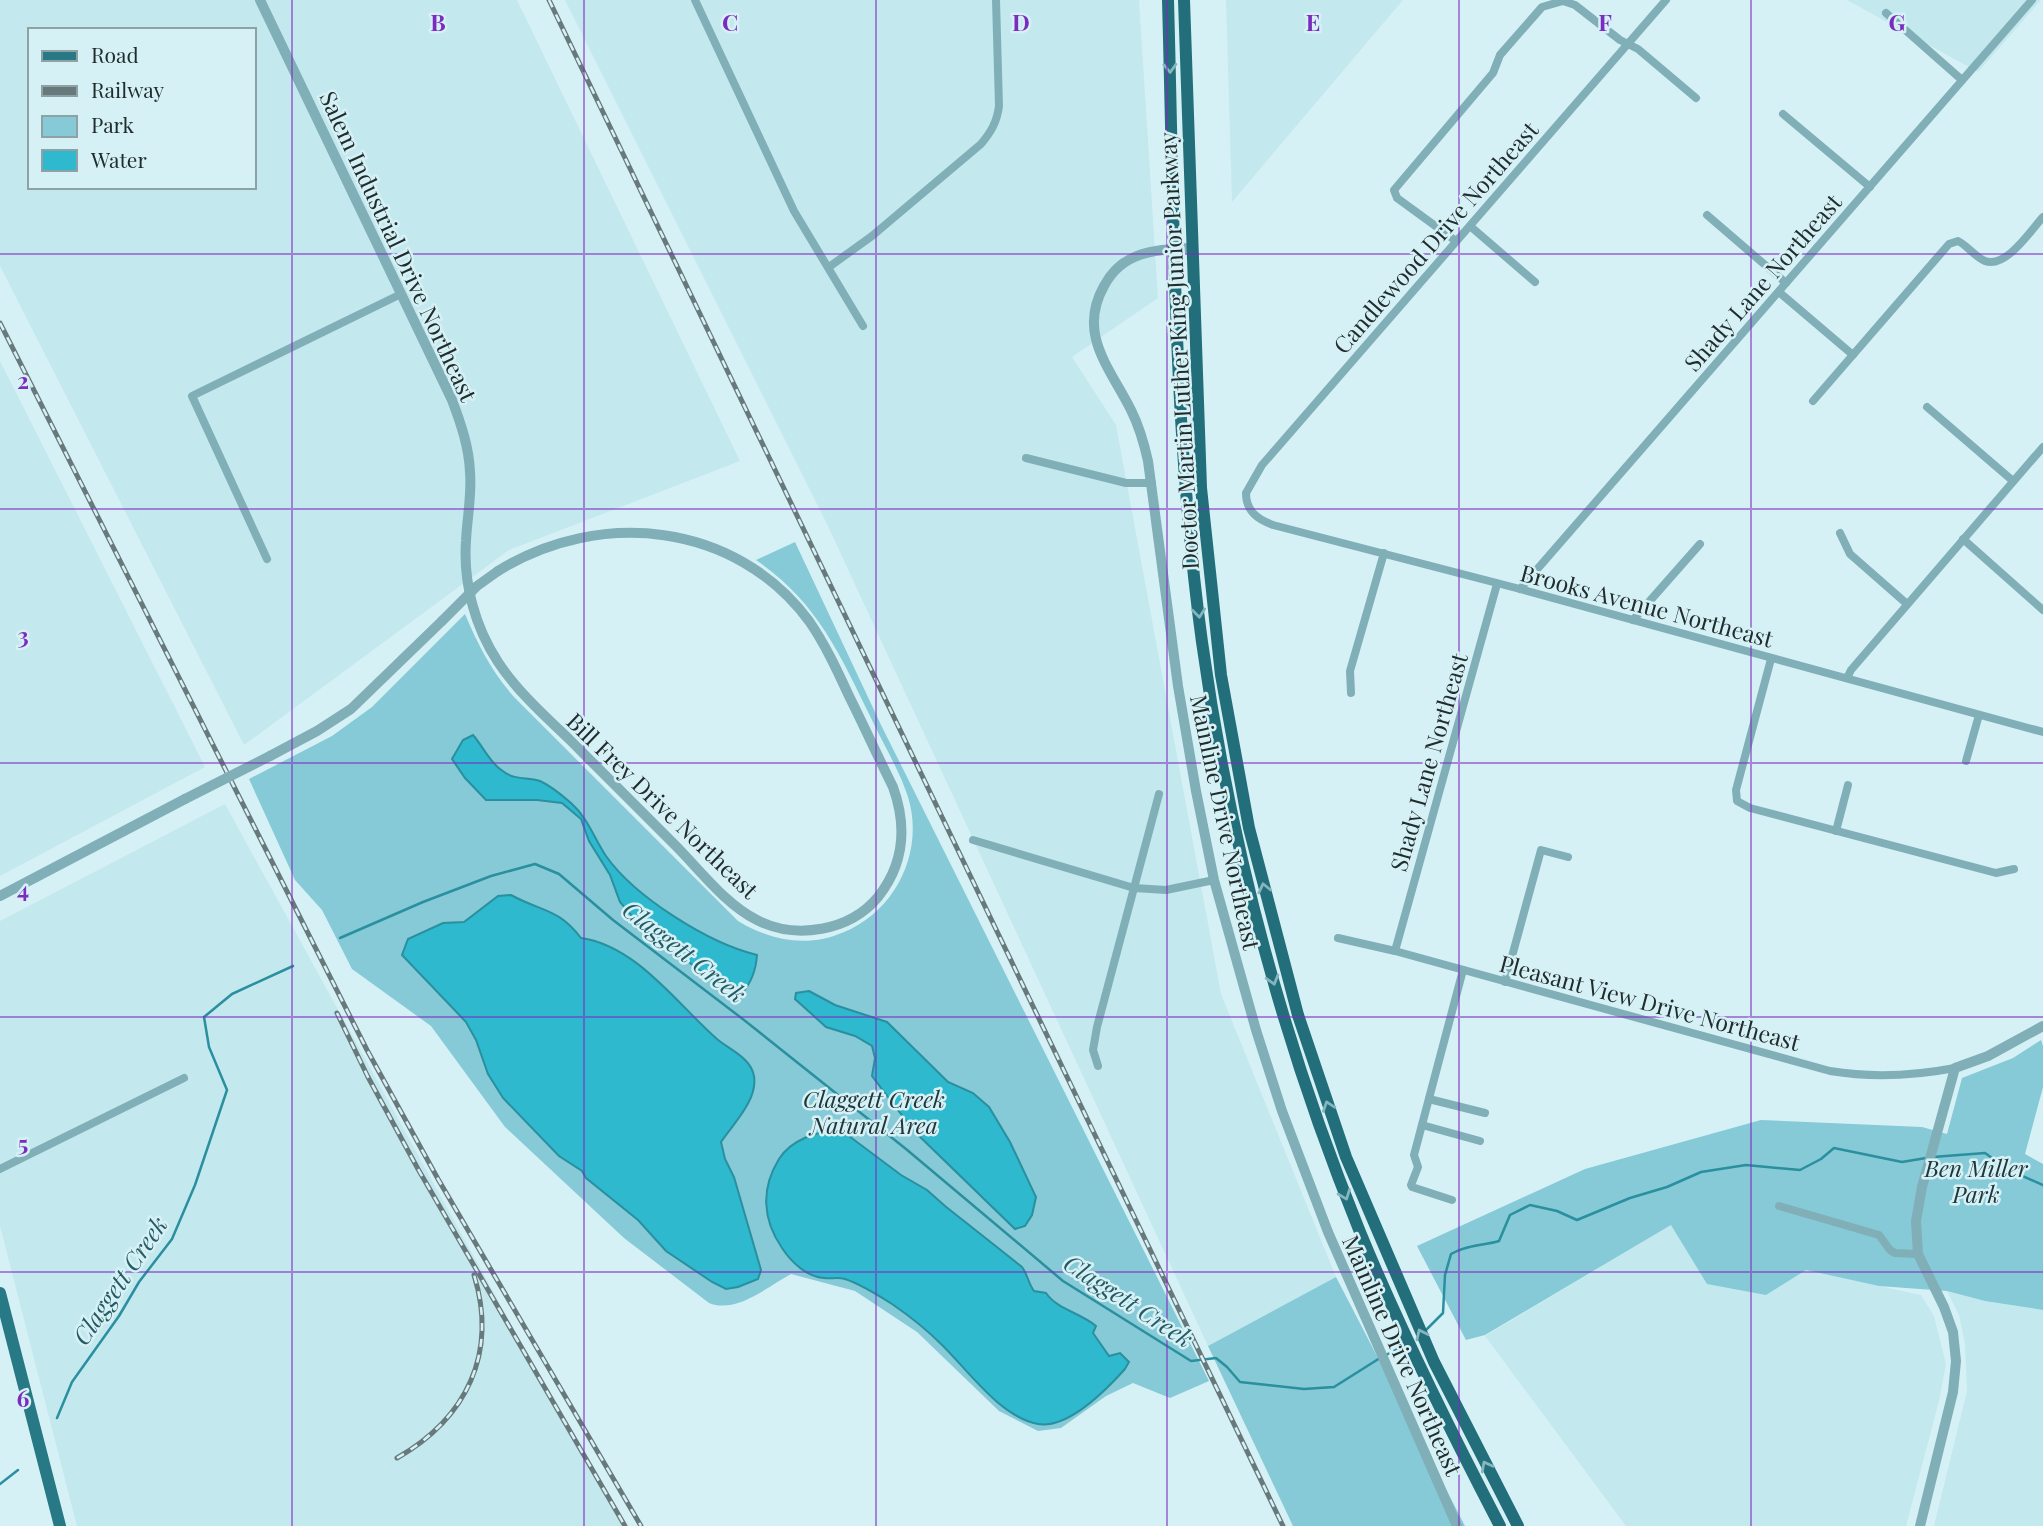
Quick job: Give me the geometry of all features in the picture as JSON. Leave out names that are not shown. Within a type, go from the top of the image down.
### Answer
[{"type":"highway","name":"Doctor Martin Luther King Junior Parkway","points":[[1168,0],[1181,408],[1193,563],[1211,702],[1232,816],[1257,924],[1299,1066],[1345,1196],[1420,1367],[1500,1526]]},
{"type":"highway","name":"Doctor Martin Luther King Junior Parkway","points":[[1184,0],[1199,463],[1223,687],[1249,828],[1286,972],[1317,1074],[1350,1168],[1434,1362],[1518,1526]]},
{"type":"main road","points":[[0,1293],[60,1526]]},
{"type":"street","name":"Salem Industrial Drive Northeast","points":[[260,0],[452,400],[468,448],[468,517]]},
{"type":"street","points":[[695,0],[794,211],[863,326]]},
{"type":"street","points":[[829,267],[872,236],[981,144],[989,134],[998,116],[999,106],[996,0]]},
{"type":"street","name":"Candlewood Drive Northeast","points":[[1247,505],[1248,487],[1262,465],[1666,0]]},
{"type":"street","name":"Shady Lane Northeast","points":[[1520,589],[2032,0]]},
{"type":"street","points":[[1456,241],[1396,198],[1394,190],[1493,73],[1504,49],[1542,6],[1559,1],[1575,5],[1638,49],[1696,98]]},
{"type":"street","points":[[1886,13],[1962,80]]},
{"type":"street","points":[[1783,114],[1870,187]]},
{"type":"street","points":[[1707,215],[1786,283]]},
{"type":"street","points":[[1813,401],[1949,244],[1958,241],[1982,260],[2001,260],[2010,254],[2043,217]]},
{"type":"street","points":[[1470,226],[1535,282]]},
{"type":"street","name":"Mainline Drive Northeast","points":[[1192,248],[1135,255],[1122,264],[1105,282],[1098,297],[1094,311],[1095,339],[1143,437],[1152,483],[1178,686],[1214,880],[1256,1030],[1282,1111],[1328,1232],[1457,1526]]},
{"type":"street","points":[[1779,292],[1853,355]]},
{"type":"street","points":[[267,559],[192,396],[401,294]]},
{"type":"street","points":[[1927,407],[2013,481]]},
{"type":"street","points":[[1847,678],[1907,604],[2043,447]]},
{"type":"street","points":[[1026,458],[1126,483],[1152,483]]},
{"type":"street","name":"Brooks Avenue Northeast","points":[[1247,505],[1253,514],[1268,523],[2043,732]]},
{"type":"street","name":"Bill Frey Drive Northeast","points":[[0,896],[317,731],[351,709],[442,621],[477,586],[498,571],[544,547],[582,536],[624,532],[668,535],[711,548],[750,568],[780,592],[807,620],[822,642],[900,806],[902,844],[898,860],[891,878],[874,902],[837,925],[799,931],[775,928],[757,920],[728,899],[504,671],[485,639],[475,614],[466,565],[468,517]]},
{"type":"street","points":[[1840,533],[1850,554],[1907,604]]},
{"type":"street","points":[[1963,539],[2043,610]]},
{"type":"street","points":[[1633,620],[1700,544]]},
{"type":"street","points":[[1351,693],[1350,671],[1384,554]]},
{"type":"street","name":"Shady Lane Northeast","points":[[1395,951],[1497,584]]},
{"type":"street","points":[[1772,659],[1736,790],[1737,801],[1750,808],[1996,873],[2014,869]]},
{"type":"street","points":[[1966,761],[1979,715]]},
{"type":"street","points":[[1836,831],[1848,785]]},
{"type":"street","points":[[1098,1066],[1093,1050],[1094,1039],[1159,794]]},
{"type":"street","points":[[973,840],[1134,888],[1166,890],[1214,880]]},
{"type":"street","points":[[1505,982],[1541,850],[1568,857]]},
{"type":"street","name":"Pleasant View Drive Northeast","points":[[1338,938],[1395,951],[1830,1071],[1864,1076],[1894,1076],[1955,1068]]},
{"type":"street","points":[[1452,1200],[1412,1187],[1412,1178],[1418,1167],[1414,1155],[1463,970]]},
{"type":"street","points":[[1920,1526],[1954,1392],[1956,1361],[1952,1332],[1944,1307],[1918,1254],[1916,1221],[1922,1187],[1955,1068],[1987,1056],[2043,1027]]},
{"type":"street","points":[[0,1170],[184,1078]]},
{"type":"street","points":[[1429,1099],[1485,1113]]},
{"type":"street","points":[[1422,1125],[1480,1141]]},
{"type":"street","points":[[1779,1206],[1879,1235],[1890,1251],[1895,1253],[1918,1254]]},
{"type":"shaded area","points":[[0,0],[517,0],[740,461],[509,550],[244,745],[0,266]]},
{"type":"shaded area","points":[[565,0],[1139,0],[1158,298],[1072,357],[1116,425],[1221,994],[1336,1277],[1208,1346],[827,524]]},
{"type":"shaded area","points":[[1226,0],[1403,0],[1232,202]]},
{"type":"shaded area","points":[[1847,0],[2041,0],[1978,72]]},
{"type":"shaded area","points":[[0,361],[205,767],[0,876]]},
{"type":"shaded area","points":[[225,804],[622,1526],[77,1526],[0,1226],[0,921]]},
{"type":"shaded area","points":[[1671,1225],[1766,1295],[1805,1270],[1921,1295],[1934,1316],[1946,1364],[1906,1526],[1626,1526],[1485,1336]]},
{"type":"shaded area","points":[[1947,1291],[1985,1301],[2043,1310],[2043,1526],[1934,1526],[1967,1391],[1965,1344],[1959,1315]]},
{"type":"green space","name":"Claggett Creek Natural Area","points":[[795,542],[882,727],[1209,1381],[1170,1398],[1133,1383],[1106,1396],[1061,1428],[1038,1431],[999,1411],[917,1332],[855,1291],[791,1274],[740,1302],[730,1305],[709,1303],[624,1238],[505,1127],[431,1026],[352,969],[322,910],[295,880],[249,779],[332,736],[372,707],[465,614],[486,658],[514,697],[738,921],[763,933],[803,941],[830,937],[862,922],[878,910],[902,877],[909,858],[912,818],[900,776],[848,670],[824,629],[795,593],[756,560]]},
{"type":"green space","name":"Ben Miller Park","points":[[2041,1040],[2043,1087],[2025,1154],[2043,1164],[2043,1310],[1985,1301],[1947,1291],[1879,1286],[1806,1270],[1766,1295],[1707,1284],[1671,1225],[1485,1335],[1466,1340],[1417,1246],[1585,1169],[1761,1120],[1922,1127],[1947,1134],[1962,1078],[2013,1058]]},
{"type":"green space","points":[[1336,1277],[1465,1526],[1293,1526],[1208,1346]]},
{"type":"water","points":[[473,735],[492,762],[506,773],[540,781],[571,803],[582,815],[606,856],[619,872],[654,902],[695,929],[757,955],[753,976],[742,993],[733,994],[642,928],[620,902],[610,875],[589,841],[581,819],[562,803],[486,800],[465,778],[452,759],[463,740]]},
{"type":"water","points":[[511,895],[557,916],[581,938],[601,943],[638,964],[717,1039],[749,1064],[754,1076],[752,1094],[744,1111],[721,1142],[761,1270],[758,1279],[726,1289],[712,1282],[666,1251],[638,1220],[586,1178],[582,1171],[559,1156],[503,1098],[488,1074],[476,1040],[466,1022],[402,955],[408,939],[443,923],[464,922],[498,896]]},
{"type":"water","points":[[809,991],[835,1005],[887,1022],[948,1082],[973,1093],[989,1107],[1010,1142],[1036,1197],[1032,1215],[1025,1226],[1015,1229],[914,1131],[872,1076],[875,1058],[872,1046],[855,1036],[826,1027],[795,999],[796,993]]},
{"type":"water","points":[[839,1131],[927,1190],[1022,1267],[1034,1291],[1046,1293],[1056,1303],[1096,1326],[1093,1333],[1109,1356],[1120,1353],[1129,1362],[1125,1369],[1097,1397],[1074,1414],[1050,1424],[1024,1420],[985,1391],[936,1339],[892,1304],[851,1281],[818,1277],[800,1268],[786,1253],[771,1226],[766,1204],[769,1181],[779,1159],[790,1146],[814,1134]]},
{"type":"waterway","name":"Claggett Creek","points":[[340,938],[491,876],[535,864],[559,874],[613,920],[744,1020],[906,1149],[1063,1281],[1191,1361],[1216,1358],[1240,1382],[1304,1389],[1334,1387],[1380,1358]]},
{"type":"waterway","name":"Claggett Creek","points":[[57,1418],[72,1382],[119,1316],[139,1282],[172,1239],[195,1185],[227,1090],[209,1047],[204,1017],[232,994],[293,966]]},
{"type":"waterway","name":"Claggett Creek","points":[[1424,1332],[1443,1313],[1445,1275],[1451,1254],[1468,1247],[1499,1241],[1510,1215],[1530,1205],[1557,1211],[1577,1220],[1701,1172],[1746,1165],[1800,1170],[1821,1159],[1834,1148],[1902,1162],[1926,1158]]},
{"type":"waterway","name":"Claggett Creek","points":[[1933,1157],[1985,1153],[2009,1170],[2043,1185]]},
{"type":"waterway","name":"Claggett Creek","points":[[1386,1355],[1405,1345]]},
{"type":"waterway","name":"Claggett Creek","points":[[0,1484],[18,1470]]},
{"type":"railway","points":[[549,0],[1283,1526]]},
{"type":"railway","points":[[0,323],[367,1050],[438,1179],[641,1526]]},
{"type":"railway","points":[[337,1013],[418,1169],[625,1526]]},
{"type":"railway","points":[[397,1458],[442,1424],[471,1381],[479,1357],[482,1331],[474,1275]]}]
